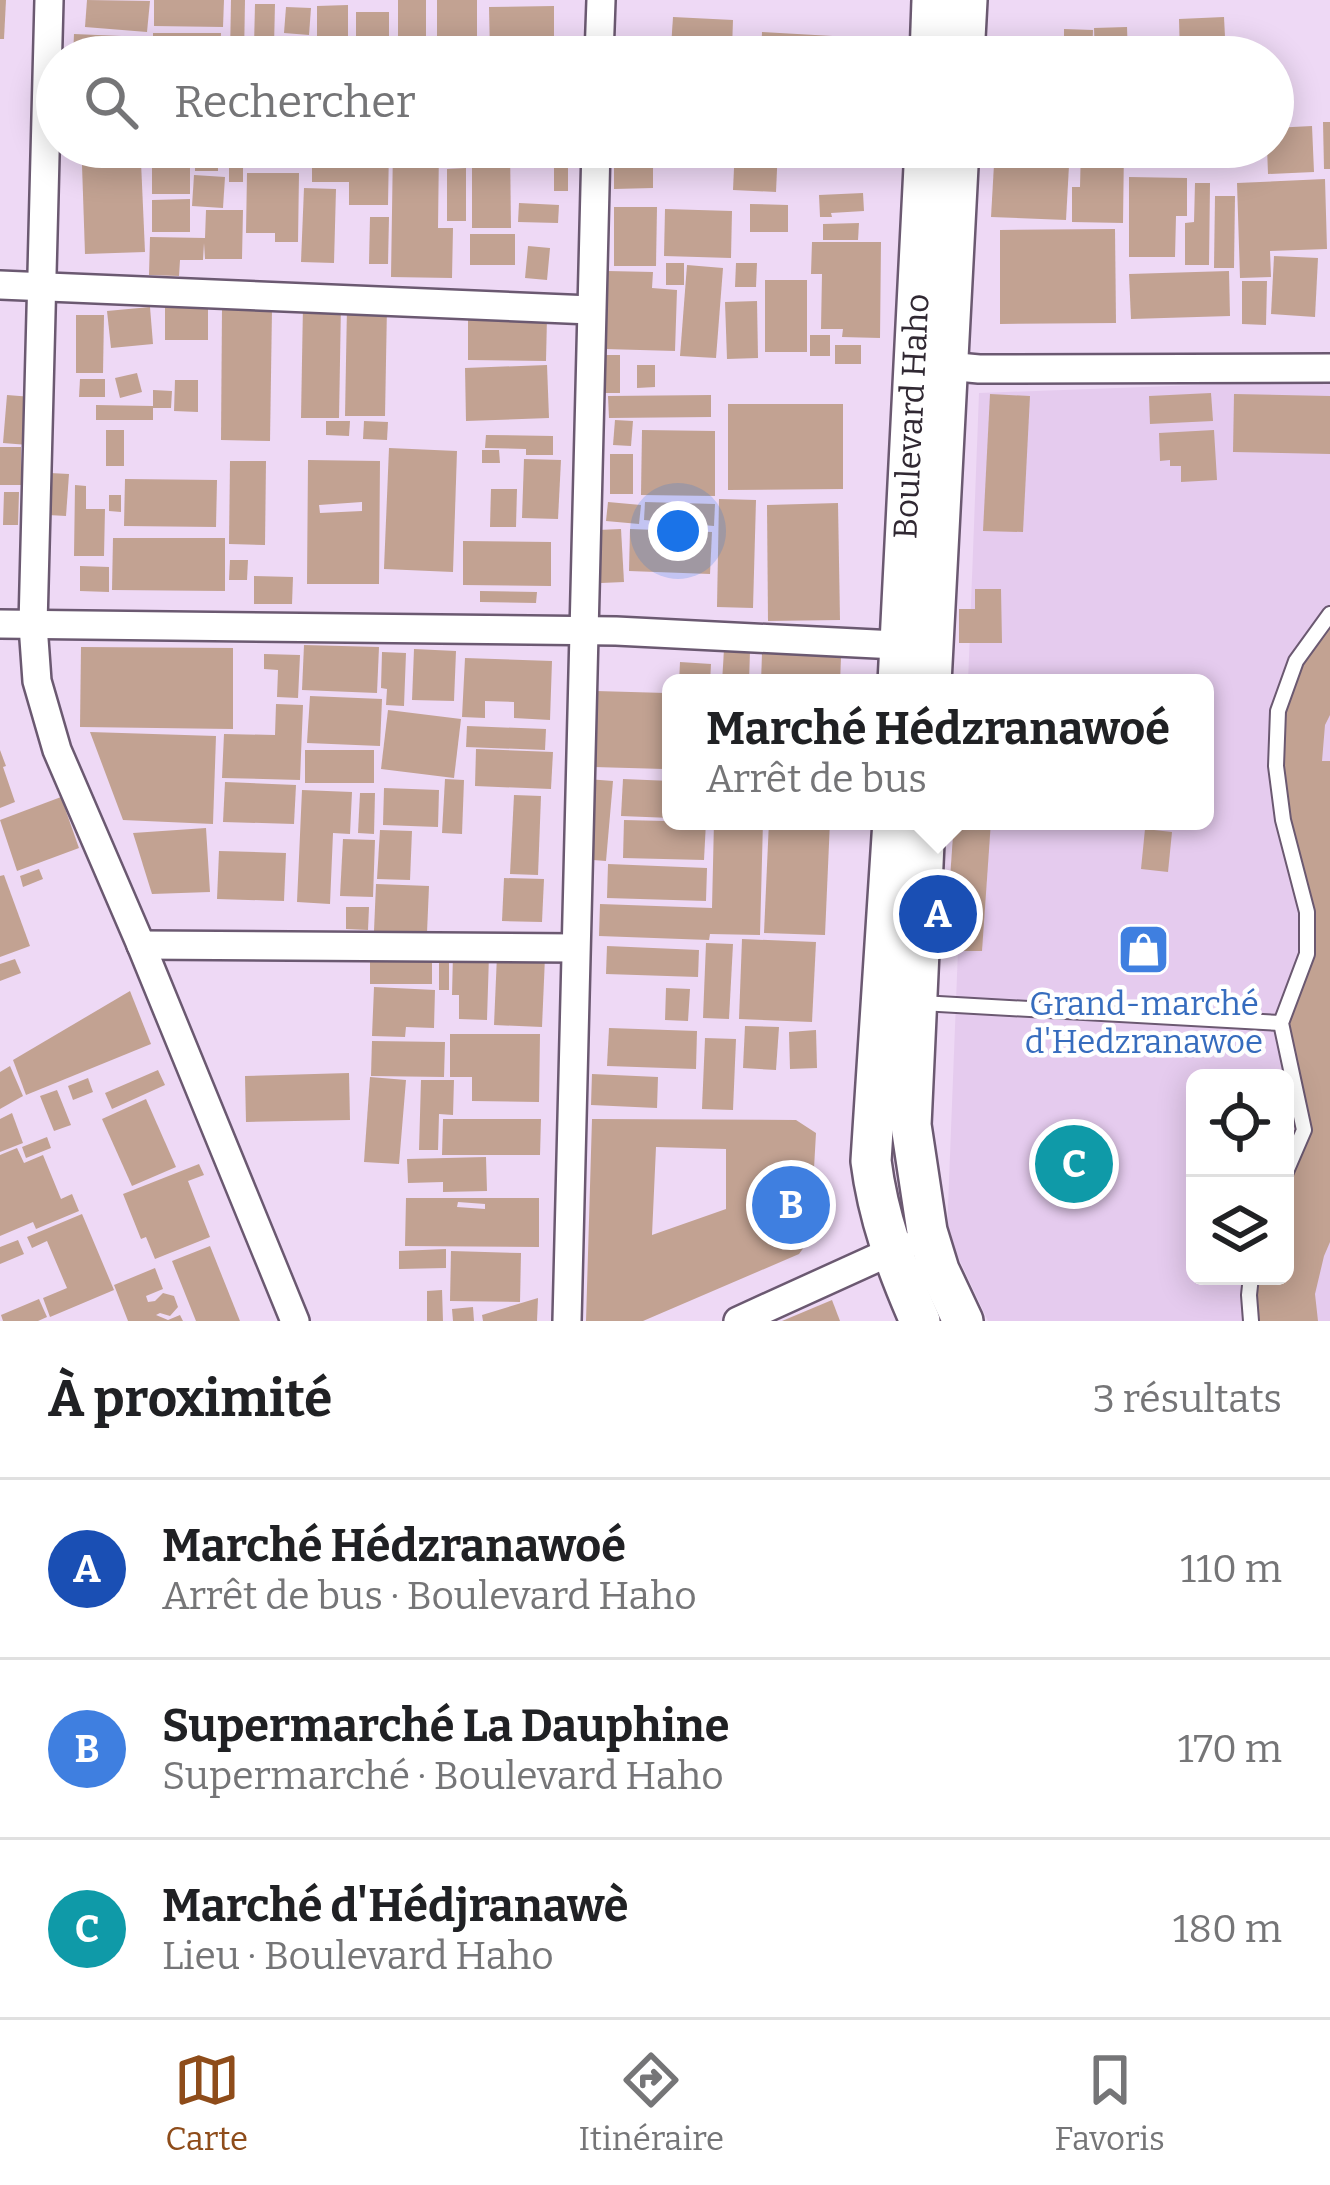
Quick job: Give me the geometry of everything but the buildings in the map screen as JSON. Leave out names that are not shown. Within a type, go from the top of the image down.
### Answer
[{"type":"main road","points":[[931,36],[932,0]]},
{"type":"main road","points":[[965,36],[967,0]]},
{"type":"main road","name":"Boulevard Haho","points":[[915,665],[926,168]]},
{"type":"main road","name":"Boulevard Haho","points":[[915,665],[946,367],[958,168]]},
{"type":"main road","points":[[892,830],[871,1161],[875,1196],[892,1254],[920,1321]]},
{"type":"main road","points":[[926,830],[911,1125],[927,1231],[963,1321]]},
{"type":"street","points":[[48,36],[49,0]]},
{"type":"street","points":[[600,36],[601,0]]},
{"type":"street","points":[[46,168],[33,625],[38,681],[57,750],[295,1321]]},
{"type":"street","points":[[567,1321],[595,168]]},
{"type":"street","points":[[0,286],[591,310]]},
{"type":"street","points":[[946,367],[1330,368]]},
{"type":"street","points":[[0,624],[584,631],[915,665]]},
{"type":"street","points":[[141,945],[575,948]]},
{"type":"street","points":[[738,1321],[892,1254],[927,1231]]},
{"type":"lane","points":[[1291,1069],[1281,1023],[1307,954],[1307,933],[1282,820],[1276,766],[1278,711],[1296,661],[1330,614]]},
{"type":"lane","points":[[917,1002],[1281,1023]]},
{"type":"lane","points":[[1294,1083],[1304,1130],[1294,1153]]},
{"type":"lane","points":[[1250,1285],[1251,1321]]},
{"type":"shaded area","name":"Grand-marché d'Hedzranawoe","points":[[1330,380],[1330,1321],[988,1321],[947,1233],[963,830],[1214,830],[1214,674],[968,674],[979,393]]},
{"type":"place","name":"Marché Hédzranawoé","points":[[938,914]]},
{"type":"place","name":"Grand-marché d'Hedzranawoe","points":[[1144,950]]},
{"type":"place","name":"Marché d'Hédjranawè","points":[[1074,1164]]},
{"type":"place","name":"Supermarché La Dauphine","points":[[791,1205]]}]
